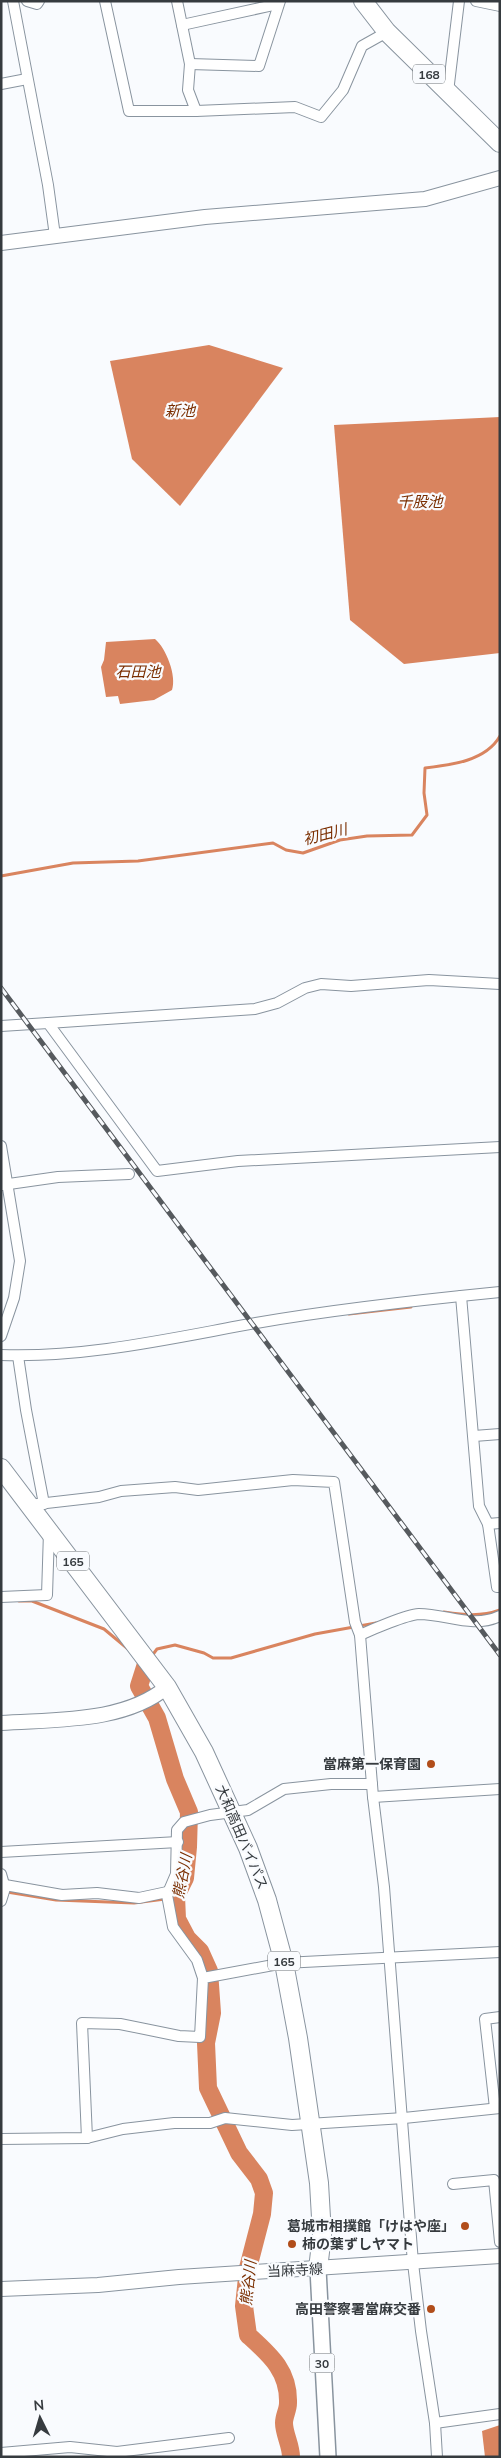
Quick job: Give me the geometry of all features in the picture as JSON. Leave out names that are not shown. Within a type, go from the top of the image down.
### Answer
[{"type":"highway","name":"168","points":[[363,1],[387,32],[500,143]]},
{"type":"highway","name":"大和高田バイパス","points":[[1,1468],[37,1504],[49,1530],[143,1653],[161,1687],[204,1752],[233,1812],[267,1900],[284,1963],[298,2038],[319,2183],[322,2235],[318,2269]]},
{"type":"main road","name":"30","points":[[318,2269],[328,2457]]},
{"type":"street","points":[[13,1],[48,185],[55,236]]},
{"type":"street","points":[[26,1],[37,4],[39,1]]},
{"type":"street","points":[[105,1],[129,111],[196,112],[295,107],[321,117],[343,90],[362,46],[387,32]]},
{"type":"street","points":[[177,1],[190,64],[188,90],[196,112]]},
{"type":"street","points":[[448,92],[460,1]]},
{"type":"street","points":[[476,1],[500,6]]},
{"type":"street","points":[[190,64],[259,66],[279,2]]},
{"type":"street","points":[[182,25],[279,2]]},
{"type":"street","points":[[1,84],[27,79]]},
{"type":"street","points":[[1,243],[204,217],[425,199],[500,178]]},
{"type":"street","points":[[1,1026],[255,1009],[277,1003],[304,988],[321,984],[358,986],[429,980],[500,984]]},
{"type":"street","points":[[48,1023],[157,1171],[238,1161],[500,1147]]},
{"type":"street","points":[[1,1146],[4,1184],[20,1261],[14,1298],[1,1336]]},
{"type":"street","points":[[4,1184],[58,1177],[129,1174]]},
{"type":"street","points":[[1,1355],[18,1356],[100,1350],[258,1323],[500,1292]]},
{"type":"street","points":[[461,1296],[479,1506],[488,1524],[497,1587],[500,1588]]},
{"type":"street","points":[[18,1356],[37,1504],[99,1497],[121,1490],[175,1486],[198,1490],[293,1480],[334,1482],[356,1622],[360,1635],[373,1797],[404,2118],[413,2262],[421,2332],[435,2422],[437,2457]]},
{"type":"street","points":[[474,1436],[500,1434]]},
{"type":"street","points":[[488,1524],[500,1523]]},
{"type":"street","points":[[1,1597],[47,1596],[49,1530]]},
{"type":"street","points":[[360,1635],[418,1614],[475,1622],[500,1616]]},
{"type":"street","points":[[1,1723],[77,1717],[122,1709],[161,1687]]},
{"type":"street","points":[[87,2138],[82,2023],[120,2024],[179,2036],[200,2037],[208,1977],[173,1927],[168,1896],[176,1874],[177,1830],[184,1822],[248,1810],[284,1789],[330,1784],[372,1784]]},
{"type":"street","points":[[373,1797],[500,1788]]},
{"type":"street","points":[[1,1852],[178,1842]]},
{"type":"street","points":[[1,1874],[4,1892],[62,1896],[97,1893],[139,1898],[168,1896]]},
{"type":"street","points":[[208,1977],[284,1963],[500,1952]]},
{"type":"street","points":[[1,2139],[87,2138],[123,2129],[174,2123],[210,2123],[222,2119],[262,2124],[310,2124],[404,2118],[498,2108],[485,2019],[500,2017]]},
{"type":"street","points":[[453,2184],[494,2180],[500,2242]]},
{"type":"street","name":"当麻寺線","points":[[1,2289],[98,2285],[500,2256]]},
{"type":"street","points":[[435,2422],[500,2414]]},
{"type":"street","points":[[1,2453],[70,2447],[117,2452],[229,2438]]},
{"type":"water","name":"新池","points":[[209,345],[283,368],[180,506],[132,459],[110,361]]},
{"type":"water","name":"千股池","points":[[500,417],[500,653],[404,664],[350,620],[334,425]]},
{"type":"water","name":"石田池","points":[[155,639],[167,655],[170,663],[173,677],[172,690],[154,700],[120,704],[118,696],[106,697],[101,667],[104,660],[106,642]]},
{"type":"water","points":[[500,2425],[500,2457],[485,2457],[482,2431]]},
{"type":"waterway","name":"初田川","points":[[1,876],[73,863],[138,861],[273,843],[286,850],[303,853],[340,840],[367,836],[412,835],[427,815],[424,793],[425,768],[456,763],[477,756],[486,751],[500,736]]},
{"type":"waterway","points":[[349,1314],[411,1307]]},
{"type":"waterway","points":[[19,1601],[32,1601],[104,1629],[128,1649]]},
{"type":"waterway","name":"熊谷川","points":[[444,1612],[472,1615],[500,1610]]},
{"type":"waterway","name":"熊谷川","points":[[151,1657],[157,1649],[175,1645],[204,1653],[213,1658],[231,1658],[315,1634],[376,1623]]},
{"type":"waterway","name":"熊谷川","points":[[146,1664],[139,1686],[157,1718],[175,1779],[189,1812],[185,1878],[176,1896],[177,1919],[187,1938],[200,1951],[209,1971],[212,2013],[206,2043],[208,2088],[239,2153],[259,2179],[264,2193],[262,2214],[248,2268],[244,2306],[248,2335],[277,2364],[285,2382],[288,2403],[284,2427],[291,2457]]},
{"type":"waterway","points":[[7,1892],[56,1900],[134,1903],[165,1899]]},
{"type":"railway","points":[[1,988],[500,1655]]},
{"type":"place","name":"當麻第一保育園","points":[[431,1764]]},
{"type":"place","name":"葛城市相撲館「けはや座」","points":[[465,2226]]},
{"type":"place","name":"柿の葉ずしヤマト","points":[[292,2244]]},
{"type":"place","name":"高田警察署當麻交番","points":[[431,2309]]}]
